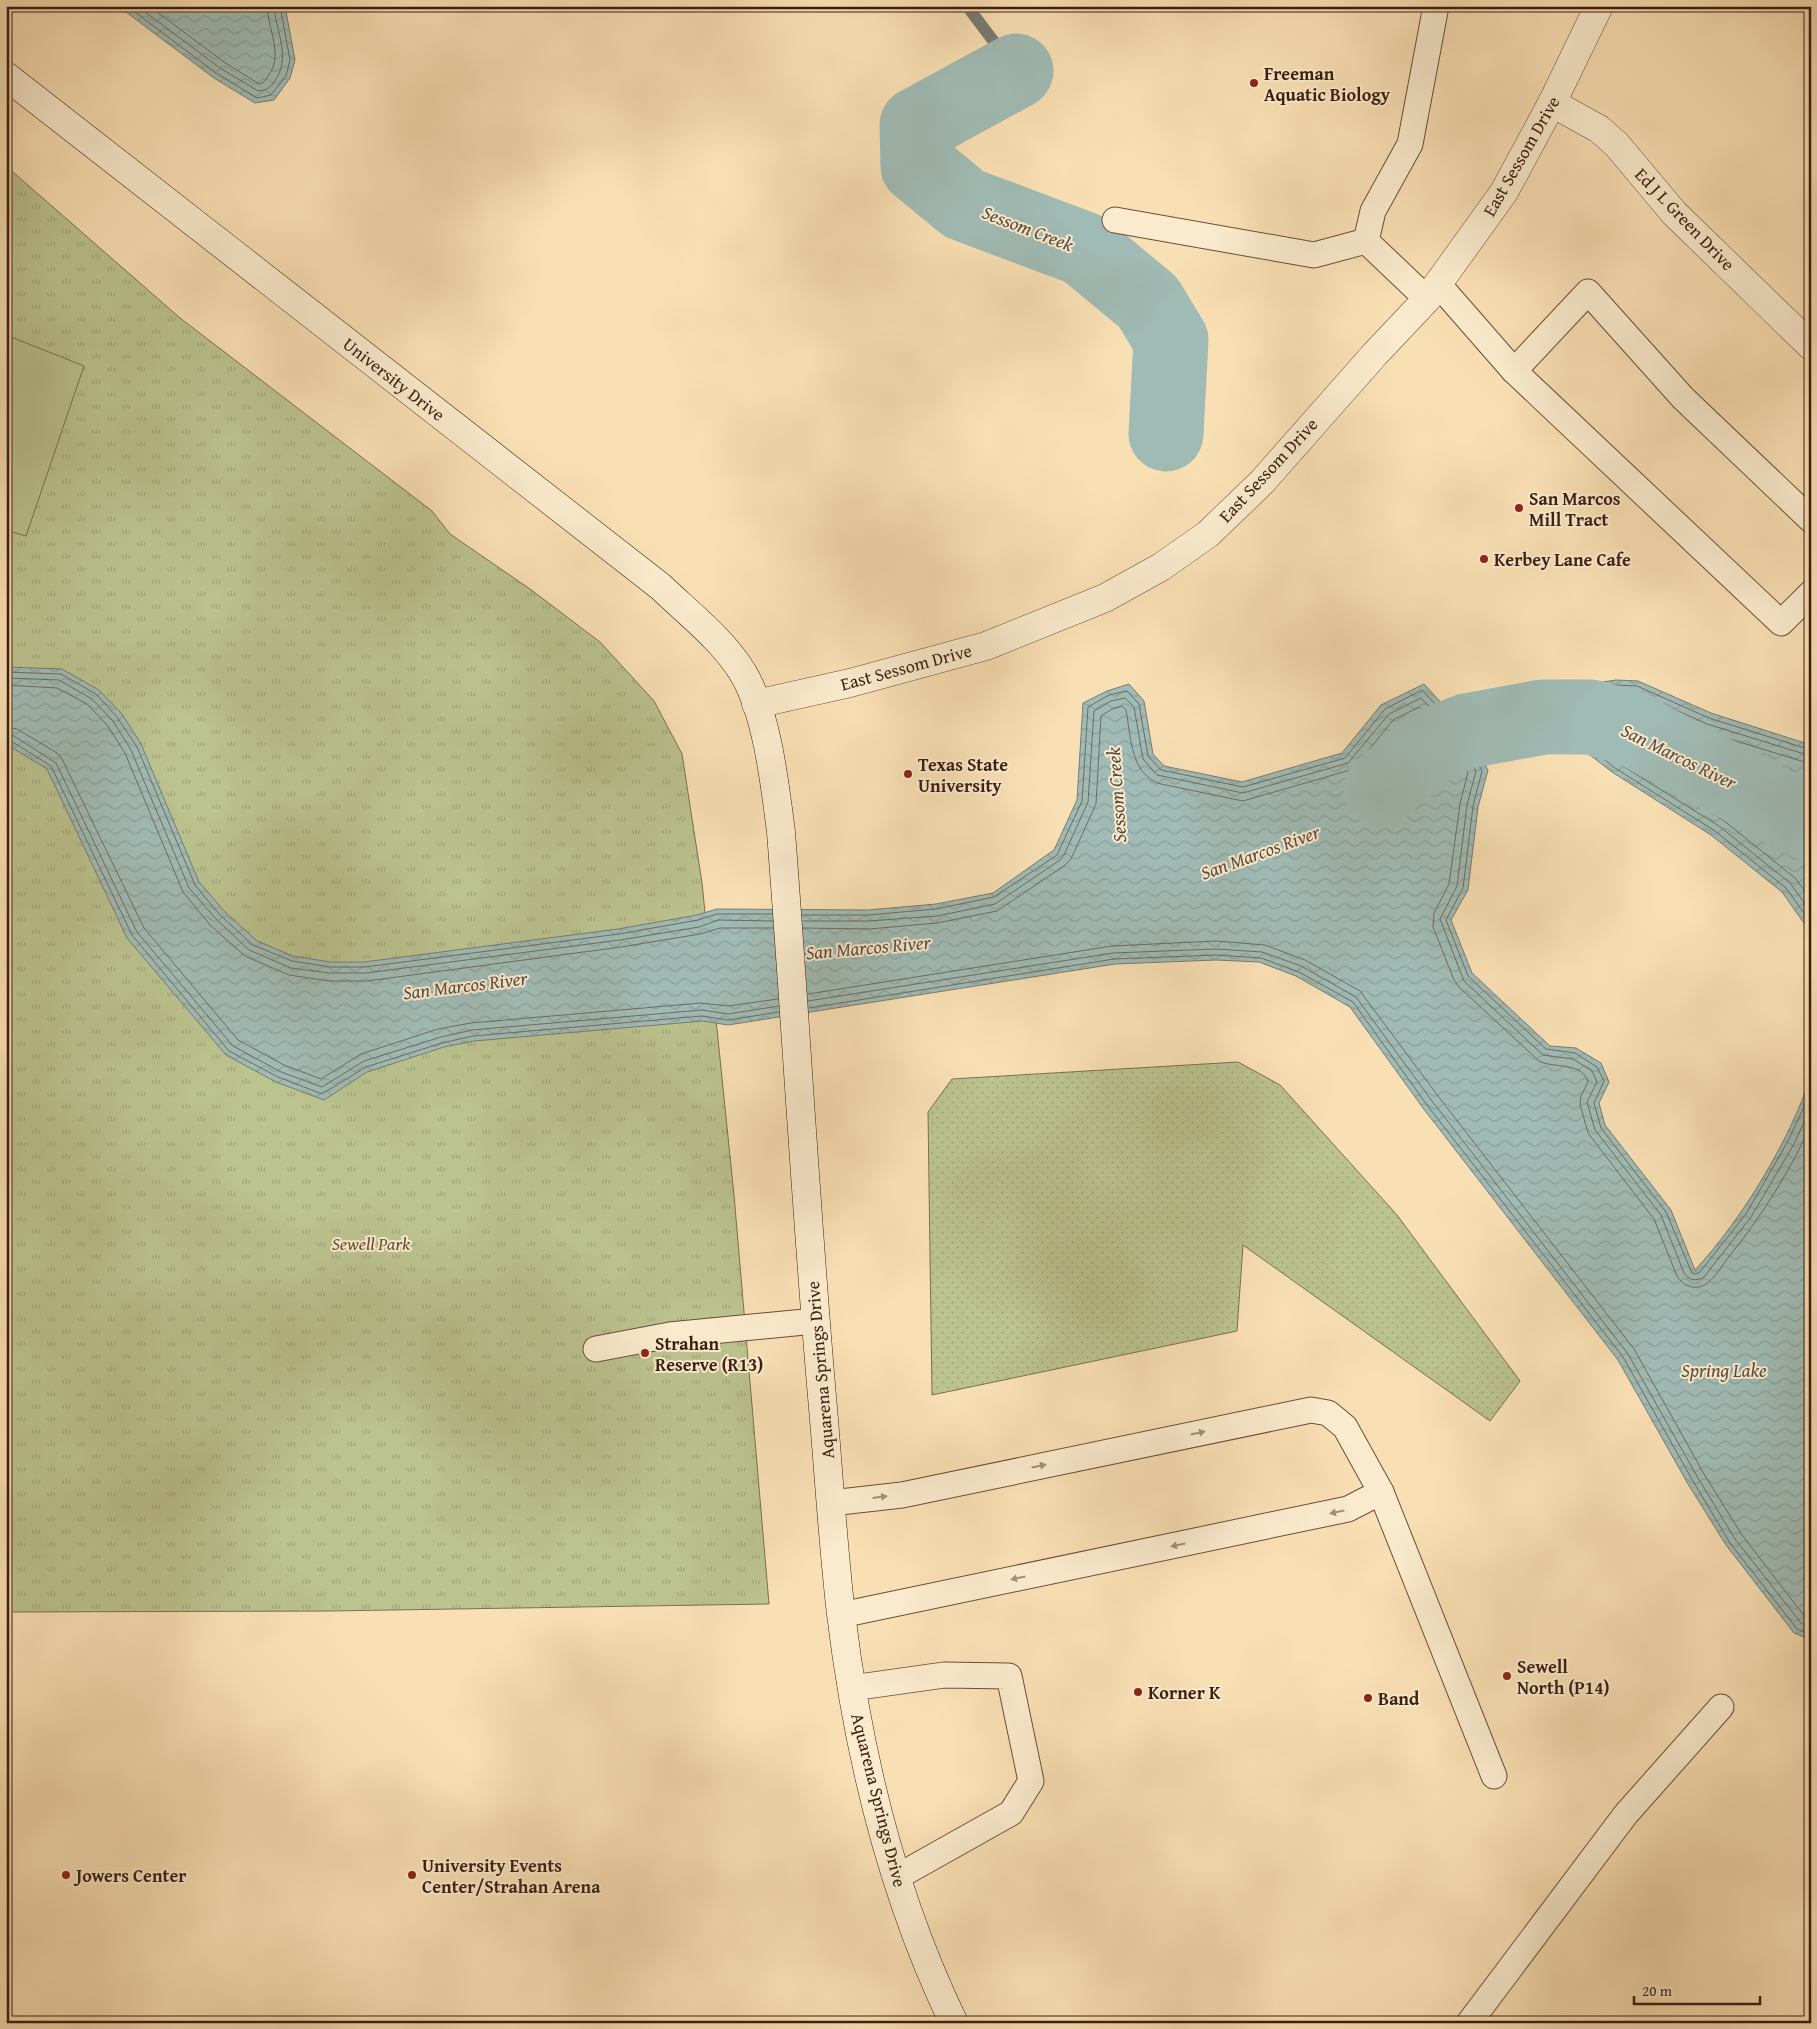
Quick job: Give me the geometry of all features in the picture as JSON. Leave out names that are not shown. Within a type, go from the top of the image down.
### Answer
[{"type":"main road","name":"East Sessom Drive","points":[[756,704],[850,683],[986,646],[1105,598],[1161,567],[1208,534],[1262,482],[1432,292],[1504,192],[1552,103],[1600,6]]},
{"type":"main road","name":"University Drive","points":[[6,76],[661,588],[721,644],[743,673],[756,704]]},
{"type":"main road","name":"Ed J L Green Drive","points":[[1552,103],[1600,129],[1617,145],[1674,213],[1811,346]]},
{"type":"main road","name":"Aquarena Springs Drive","points":[[756,704],[773,771],[781,832],[816,1321],[841,1615],[864,1754],[897,1877],[909,1917],[932,1976],[954,2023]]},
{"type":"lane","points":[[1366,241],[1373,211],[1410,144],[1436,6]]},
{"type":"lane","points":[[1115,220],[1314,255],[1366,241]]},
{"type":"lane","points":[[1366,241],[1432,292],[1781,623],[1811,593]]},
{"type":"lane","points":[[1514,371],[1588,292],[1683,398],[1811,520]]},
{"type":"lane","points":[[596,1349],[670,1335],[816,1321]]},
{"type":"lane","points":[[831,1503],[902,1495],[1311,1410],[1328,1413],[1345,1427],[1381,1492],[1494,1776]]},
{"type":"lane","points":[[841,1615],[1348,1509],[1381,1492]]},
{"type":"lane","points":[[852,1688],[944,1675],[1009,1676],[1031,1781],[1011,1813],[897,1877]]},
{"type":"lane","points":[[1469,2023],[1626,1814],[1721,1707]]},
{"type":"green space","name":"Sewell Park","points":[[6,166],[180,318],[432,511],[450,534],[530,589],[600,642],[654,701],[682,754],[702,883],[734,1195],[769,1604],[329,1611],[6,1612]]},
{"type":"green space","points":[[6,335],[84,366],[26,536],[6,530]]},
{"type":"green space","points":[[1238,1062],[1280,1085],[1397,1215],[1520,1381],[1490,1421],[1243,1245],[1237,1331],[932,1395],[928,1112],[952,1079]]},
{"type":"water","points":[[118,6],[285,6],[295,60],[290,78],[274,100],[255,103],[214,78]]},
{"type":"water","name":"Spring Lake","points":[[6,667],[62,669],[99,690],[122,714],[141,744],[199,882],[224,911],[257,941],[293,956],[330,962],[364,962],[618,929],[697,915],[717,909],[868,910],[936,904],[993,893],[1054,850],[1077,800],[1083,703],[1107,691],[1129,684],[1144,701],[1153,754],[1164,766],[1242,782],[1342,753],[1381,705],[1424,684],[1467,731],[1488,770],[1478,807],[1468,890],[1451,920],[1472,973],[1550,1046],[1576,1048],[1601,1063],[1609,1082],[1599,1103],[1605,1125],[1671,1210],[1695,1270],[1730,1228],[1762,1179],[1802,1101],[1811,1076],[1811,1640],[1794,1633],[1726,1545],[1688,1484],[1618,1360],[1423,1108],[1350,1007],[1296,976],[1259,962],[1216,960],[1115,964],[728,1025],[703,1021],[474,1041],[444,1047],[367,1072],[324,1100],[276,1082],[226,1055],[127,938],[47,769],[6,744]]},
{"type":"water","points":[[1616,680],[1638,681],[1711,713],[1811,745],[1811,933],[1782,892],[1711,835],[1612,772],[1586,752],[1596,683]]},
{"type":"waterway","points":[[967,6],[1016,71]]},
{"type":"waterway","name":"Sessom Creek","points":[[1016,71],[917,125],[918,166],[964,204],[1084,249],[1148,302],[1171,340],[1166,434]]},
{"type":"waterway","name":"San Marcos River","points":[[1381,789],[1431,745],[1467,731],[1543,717],[1591,717],[1632,729],[1811,824]]},
{"type":"place","name":"Freeman Aquatic Biology","points":[[1254,83]]},
{"type":"place","name":"San Marcos Mill Tract","points":[[1519,508]]},
{"type":"place","name":"Kerbey Lane Cafe","points":[[1484,559]]},
{"type":"place","name":"Texas State University","points":[[908,774]]},
{"type":"place","name":"Strahan Reserve (R13)","points":[[645,1353]]},
{"type":"place","name":"Sewell North (P14)","points":[[1507,1676]]},
{"type":"place","name":"Korner K","points":[[1138,1692]]},
{"type":"place","name":"Band","points":[[1368,1698]]},
{"type":"place","name":"Jowers Center","points":[[66,1875]]},
{"type":"place","name":"University Events Center/Strahan Arena","points":[[412,1875]]}]
